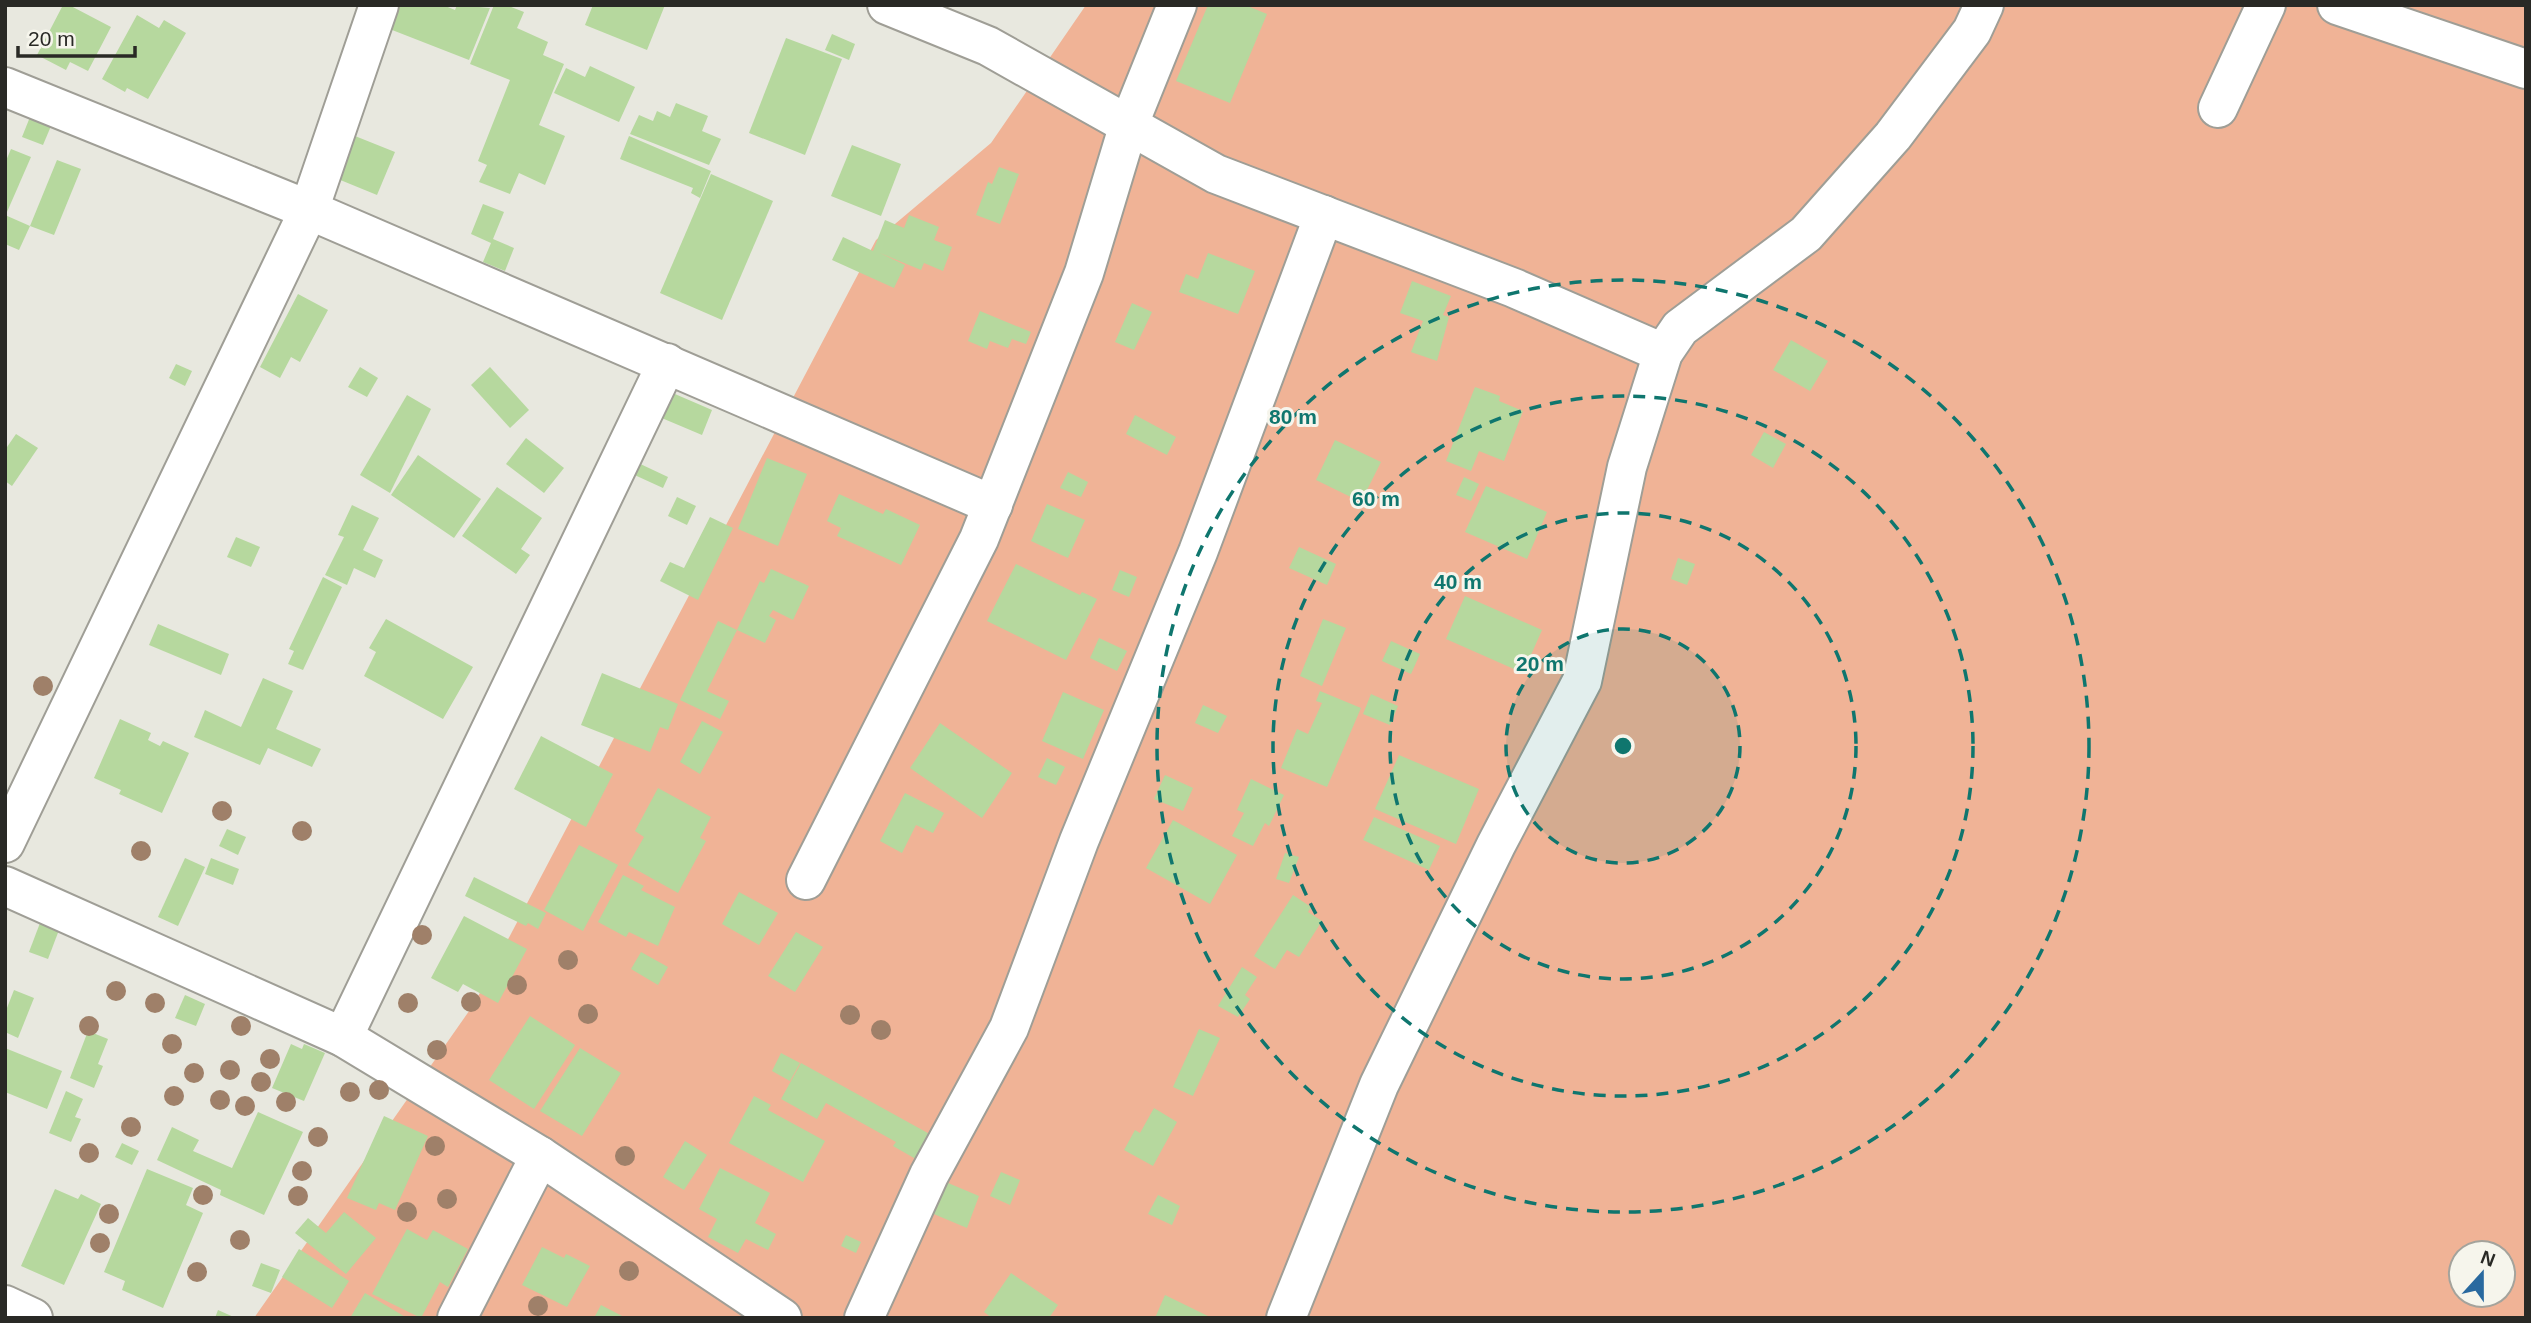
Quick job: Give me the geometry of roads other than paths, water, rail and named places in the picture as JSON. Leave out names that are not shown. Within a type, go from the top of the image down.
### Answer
[{"type":"street","points":[[5,842],[309,210],[379,5]]},
{"type":"street","points":[[887,5],[988,46],[1216,174],[1514,288],[1663,353]]},
{"type":"street","points":[[806,880],[979,539],[1084,273],[1129,124],[1177,5]]},
{"type":"street","points":[[1286,1318],[1379,1085],[1496,845],[1582,681],[1627,467],[1663,353],[1680,328],[1806,234],[1893,136],[1972,32],[1984,5]]},
{"type":"street","points":[[2218,108],[2266,5]]},
{"type":"street","points":[[2337,5],[2526,69]]},
{"type":"street","points":[[5,87],[309,210],[993,505]]},
{"type":"street","points":[[864,1318],[929,1175],[1009,1028],[1079,841],[1146,686],[1203,539],[1324,215]]},
{"type":"street","points":[[344,1037],[667,363]]},
{"type":"street","points":[[5,886],[344,1037],[540,1156],[782,1318]]},
{"type":"street","points":[[457,1318],[540,1156]]},
{"type":"street","points":[[5,1305],[33,1318]]}]
